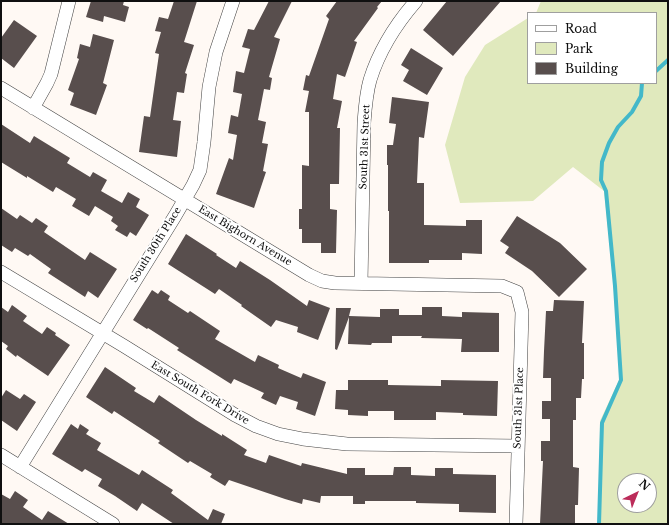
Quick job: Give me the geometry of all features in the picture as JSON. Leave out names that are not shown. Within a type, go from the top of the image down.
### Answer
[{"type":"street","points":[[33,108],[47,83],[69,1]]},
{"type":"street","name":"South 30th Place","points":[[20,467],[193,185],[200,170],[209,87],[216,52],[234,1]]},
{"type":"street","name":"South 31st Street","points":[[362,283],[364,123],[366,98],[378,57],[399,21],[416,1]]},
{"type":"street","name":"East Bighorn Avenue","points":[[1,88],[309,275],[322,281],[335,283],[502,286],[517,292]]},
{"type":"street","name":"East South Fork Drive","points":[[1,272],[235,415],[256,426],[278,434],[303,439],[347,444],[518,446]]},
{"type":"street","name":"South 31st Place","points":[[516,524],[522,312],[517,292]]},
{"type":"street","points":[[1,455],[107,522]]},
{"type":"green space","points":[[541,1],[668,1],[668,524],[599,524],[600,421],[620,378],[613,276],[604,191],[573,167],[533,201],[460,203],[445,145],[465,77],[485,45],[527,19],[527,84],[657,84],[657,12],[536,12]]},
{"type":"building","points":[[91,1],[124,1],[123,5],[129,7],[125,22],[104,16],[103,22],[86,17]]},
{"type":"building","points":[[174,1],[197,1],[184,42],[194,45],[185,73],[187,74],[184,93],[177,92],[173,120],[181,121],[177,157],[139,152],[144,116],[150,117],[159,54],[155,53],[161,32],[155,31],[159,17],[168,19]]},
{"type":"building","points":[[269,1],[292,1],[274,37],[280,39],[269,77],[272,78],[270,90],[264,89],[258,120],[266,122],[262,143],[268,144],[263,171],[266,172],[254,208],[216,194],[229,158],[233,160],[237,135],[228,133],[231,115],[238,117],[242,94],[233,92],[236,71],[244,73],[250,49],[242,47],[248,29],[254,30]]},
{"type":"building","points":[[337,1],[382,1],[354,41],[357,42],[345,77],[337,74],[333,99],[342,101],[337,128],[340,128],[339,184],[330,184],[330,209],[337,210],[336,253],[321,253],[321,243],[302,243],[302,229],[299,229],[299,209],[302,209],[302,165],[309,166],[309,112],[305,112],[309,91],[303,90],[306,75],[309,76],[329,19],[326,16]]},
{"type":"building","points":[[447,1],[501,1],[453,56],[423,30]]},
{"type":"building","points":[[14,20],[37,36],[14,68],[1,58],[1,38]]},
{"type":"building","points":[[93,34],[114,40],[103,83],[107,85],[96,115],[70,105],[74,93],[68,90],[79,59],[77,58],[80,44],[90,47]]},
{"type":"building","points":[[411,48],[443,68],[427,95],[403,81],[409,70],[401,65]]},
{"type":"building","points":[[392,97],[429,102],[424,138],[419,137],[417,183],[424,183],[424,225],[466,226],[466,220],[482,220],[482,254],[462,253],[462,260],[429,260],[429,263],[389,263],[387,145],[393,145],[396,124],[389,123]]},
{"type":"building","points":[[1,124],[30,143],[34,136],[70,158],[67,163],[90,177],[93,172],[107,180],[101,191],[122,203],[128,192],[140,199],[136,207],[149,215],[136,236],[130,232],[127,237],[115,230],[118,226],[111,221],[113,217],[95,206],[89,216],[72,206],[76,199],[56,187],[53,192],[1,162]]},
{"type":"building","points":[[1,208],[17,219],[20,215],[32,223],[36,218],[48,226],[44,232],[85,260],[90,252],[117,269],[98,298],[88,291],[85,297],[48,273],[51,269],[30,254],[28,256],[15,248],[12,252],[1,245]]},
{"type":"building","points":[[517,216],[560,243],[587,269],[559,297],[532,271],[505,253],[509,247],[500,241]]},
{"type":"building","points":[[186,234],[236,268],[240,261],[307,306],[309,300],[330,308],[318,340],[297,332],[298,327],[276,320],[271,327],[219,289],[215,294],[168,264]]},
{"type":"building","points":[[152,290],[158,294],[161,290],[170,296],[168,300],[188,313],[190,311],[220,331],[215,339],[255,362],[258,355],[279,365],[278,368],[301,378],[303,373],[326,382],[315,416],[296,409],[298,402],[280,396],[276,405],[261,398],[264,393],[234,379],[231,384],[177,350],[179,348],[133,320]]},
{"type":"building","points":[[554,300],[584,301],[582,343],[584,343],[584,379],[582,379],[581,398],[576,398],[576,420],[573,420],[573,467],[579,468],[578,505],[575,505],[575,524],[540,524],[543,461],[541,461],[541,441],[550,441],[550,419],[542,419],[542,401],[551,401],[551,378],[543,378],[546,311],[553,311]]},
{"type":"building","points":[[12,305],[27,316],[23,321],[42,334],[47,327],[56,333],[55,335],[70,345],[48,376],[17,355],[16,357],[6,349],[8,346],[1,341],[1,307],[8,312]]},
{"type":"building","points":[[422,307],[442,307],[442,316],[462,317],[462,312],[499,313],[499,352],[461,352],[462,339],[421,338],[422,336],[392,336],[392,343],[372,343],[371,345],[348,344],[349,317],[337,350],[335,349],[336,308],[351,308],[349,316],[380,317],[380,309],[399,309],[399,315],[422,315]]},
{"type":"building","points":[[105,367],[136,388],[134,391],[154,403],[159,395],[196,420],[247,450],[244,455],[266,463],[269,455],[301,466],[302,463],[347,474],[347,468],[365,468],[365,475],[393,475],[394,467],[411,467],[411,475],[435,476],[435,468],[453,468],[453,474],[496,475],[496,513],[459,512],[459,504],[416,503],[416,501],[365,501],[365,504],[353,504],[353,496],[321,496],[320,503],[303,499],[302,504],[229,480],[225,486],[210,477],[212,474],[190,461],[188,463],[158,443],[160,441],[114,411],[112,414],[86,397]]},
{"type":"building","points":[[348,380],[388,380],[388,385],[441,386],[441,380],[498,381],[497,416],[463,415],[463,413],[436,412],[436,420],[394,420],[394,411],[368,411],[368,416],[348,415],[348,410],[335,409],[336,390],[348,390]]},
{"type":"building","points":[[6,390],[20,399],[24,394],[36,402],[17,431],[1,420],[1,398]]},
{"type":"building","points":[[71,424],[78,429],[80,424],[89,430],[86,434],[101,443],[97,450],[139,475],[142,470],[173,490],[171,493],[208,520],[213,509],[225,514],[221,524],[174,524],[142,503],[137,511],[98,486],[102,479],[85,469],[82,472],[52,454]]},
{"type":"building","points":[[15,491],[28,500],[23,507],[42,520],[48,511],[69,524],[1,524],[1,494],[10,499]]},
{"type":"waterway","points":[[657,70],[668,60]]},
{"type":"waterway","points":[[599,524],[602,423],[621,380],[615,286],[606,191],[601,180],[602,162],[609,143],[618,127],[632,112],[641,96],[642,84]]}]
